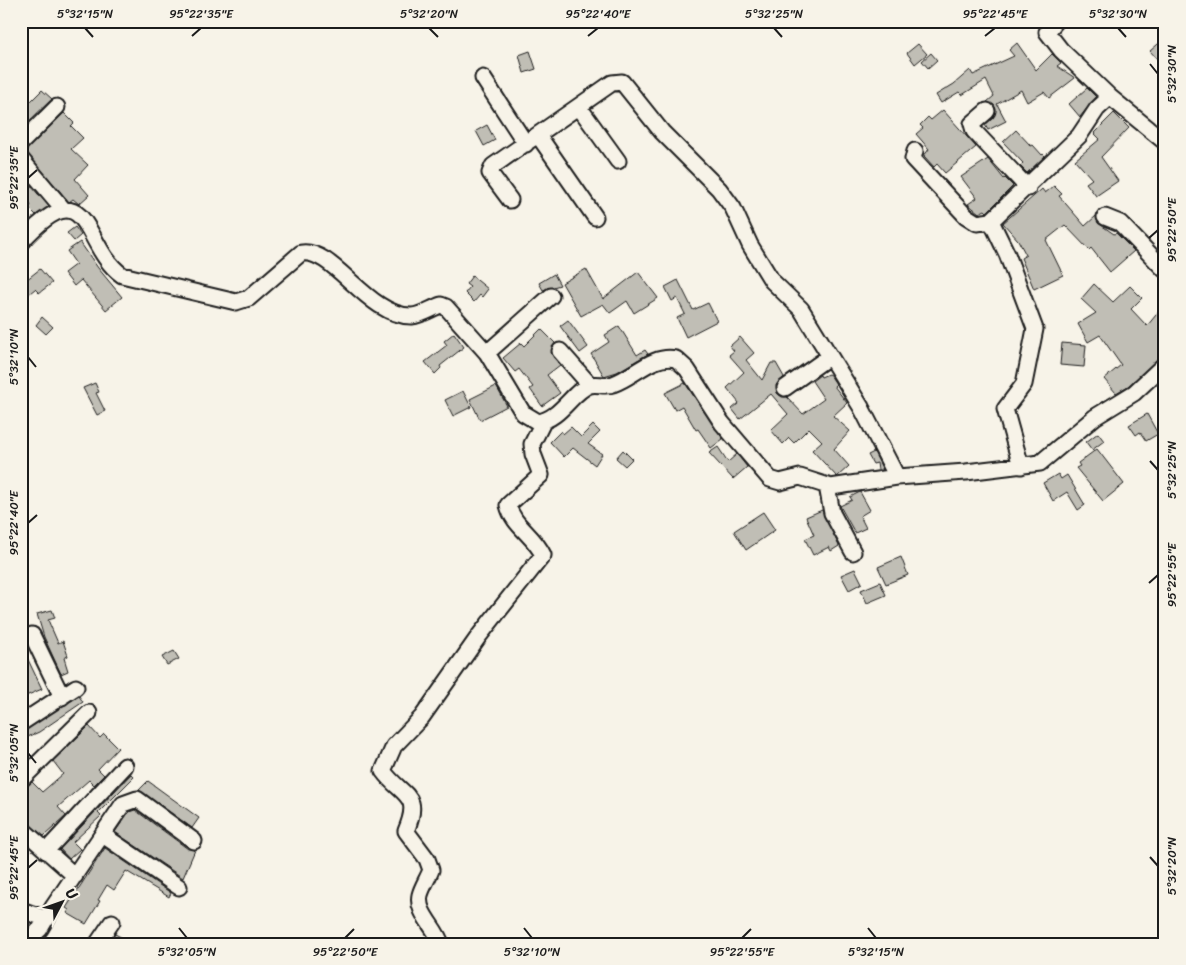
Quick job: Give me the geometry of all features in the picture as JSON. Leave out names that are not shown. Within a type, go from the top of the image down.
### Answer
[{"type":"street","points":[[1056,21],[1048,30],[1049,35],[1110,97],[1165,142]]},
{"type":"street","points":[[483,78],[595,217]]},
{"type":"street","points":[[510,200],[490,173],[490,169],[612,83],[622,82],[662,132],[719,189],[733,208],[750,245],[772,281],[801,309],[830,356],[861,407],[897,477]]},
{"type":"street","points":[[915,151],[913,159],[970,219],[981,223],[991,221],[1028,188],[1079,136],[1097,109],[1110,97]]},
{"type":"street","points":[[21,144],[57,107]]},
{"type":"street","points":[[579,107],[618,161]]},
{"type":"street","points":[[987,111],[972,124],[974,131],[1028,188]]},
{"type":"street","points":[[21,159],[64,210],[82,218],[112,267],[127,278],[241,302],[249,298],[295,257],[308,252],[322,257],[383,307],[411,316],[437,306],[446,307],[487,353],[523,413],[533,421],[543,422]]},
{"type":"street","points":[[21,242],[50,217],[64,210]]},
{"type":"street","points":[[1105,217],[1120,223],[1165,270]]},
{"type":"street","points":[[991,221],[1007,254],[1035,329],[1024,384],[1005,409],[1021,466]]},
{"type":"street","points":[[487,353],[551,296]]},
{"type":"street","points":[[560,351],[590,385]]},
{"type":"street","points":[[784,388],[830,356]]},
{"type":"street","points":[[441,944],[438,933],[420,908],[420,894],[431,870],[427,859],[406,831],[411,820],[413,806],[409,797],[383,771],[394,746],[422,717],[479,636],[542,555],[538,544],[510,516],[508,505],[540,475],[533,454],[532,444],[543,422],[557,413],[590,385],[615,384],[640,368],[662,359],[676,359],[687,369],[722,423],[766,476],[780,482],[800,478],[827,486],[897,477],[1036,464],[1046,459],[1095,417],[1134,393],[1165,364]]},
{"type":"street","points":[[827,486],[832,513],[853,552]]},
{"type":"street","points":[[32,635],[62,697]]},
{"type":"street","points":[[21,723],[76,687]]},
{"type":"street","points":[[21,780],[89,713]]},
{"type":"street","points":[[46,850],[125,766]]},
{"type":"street","points":[[24,944],[47,919],[124,804],[137,800],[194,841]]},
{"type":"street","points":[[21,828],[75,876]]},
{"type":"street","points":[[103,835],[179,887]]},
{"type":"street","points":[[21,910],[47,919]]},
{"type":"street","points":[[97,944],[112,922]]},
{"type":"building","points":[[1165,38],[1165,55],[1159,61],[1150,51]]},
{"type":"building","points":[[1017,43],[1036,70],[1052,54],[1061,63],[1057,66],[1075,78],[1049,98],[1044,92],[1027,102],[1021,90],[997,104],[1006,121],[988,130],[985,125],[993,118],[996,110],[994,105],[987,102],[994,96],[986,80],[962,95],[959,92],[941,103],[936,95],[954,84],[970,70],[973,75],[1014,56],[1009,50]]},
{"type":"building","points":[[918,44],[927,54],[915,64],[907,53]]},
{"type":"building","points":[[530,51],[536,69],[524,73],[519,55]]},
{"type":"building","points":[[931,53],[937,60],[928,68],[922,61]]},
{"type":"building","points":[[1087,88],[1096,97],[1080,117],[1069,104]]},
{"type":"building","points":[[42,90],[52,99],[21,129],[21,111]]},
{"type":"building","points":[[943,110],[976,147],[945,173],[937,164],[934,167],[924,156],[929,149],[916,134],[923,128],[920,125],[928,117],[931,120]]},
{"type":"building","points":[[64,113],[74,123],[71,126],[83,138],[71,149],[88,165],[75,179],[89,195],[79,204],[73,199],[69,202],[25,151]]},
{"type":"building","points":[[1114,113],[1129,128],[1101,157],[1118,181],[1096,196],[1086,183],[1092,179],[1075,160],[1100,139],[1094,133]]},
{"type":"building","points":[[487,125],[495,140],[484,146],[476,131]]},
{"type":"building","points":[[1016,130],[1031,146],[1033,145],[1045,156],[1027,173],[1020,166],[1023,163],[1003,142]]},
{"type":"building","points":[[988,159],[1004,179],[1013,186],[987,212],[985,210],[979,213],[968,204],[977,198],[961,177]]},
{"type":"building","points":[[21,174],[49,207],[36,215],[29,208],[31,205],[21,197]]},
{"type":"building","points":[[1054,186],[1062,194],[1059,196],[1085,226],[1096,216],[1098,223],[1114,234],[1116,233],[1134,251],[1110,272],[1091,248],[1089,250],[1065,225],[1046,240],[1063,275],[1034,289],[1021,258],[1026,255],[1018,240],[1003,223],[1042,189],[1045,193]]},
{"type":"building","points":[[75,227],[81,235],[74,241],[67,233]]},
{"type":"building","points":[[80,242],[122,297],[106,310],[81,280],[74,286],[64,273],[76,264],[67,251]]},
{"type":"building","points":[[40,269],[52,283],[39,293],[35,289],[21,300],[21,284]]},
{"type":"building","points":[[586,269],[603,299],[638,272],[658,298],[634,313],[627,301],[610,313],[603,304],[581,316],[562,283]]},
{"type":"building","points":[[554,274],[560,285],[543,290],[539,283]]},
{"type":"building","points":[[472,276],[488,289],[482,297],[480,295],[474,302],[465,293],[470,287],[466,284]]},
{"type":"building","points":[[678,280],[693,310],[708,303],[717,321],[686,337],[677,318],[685,314],[677,298],[672,301],[665,287]]},
{"type":"building","points":[[1094,284],[1113,302],[1130,286],[1142,298],[1131,309],[1147,326],[1165,304],[1165,354],[1128,386],[1116,393],[1104,379],[1121,365],[1100,335],[1088,342],[1078,324],[1096,313],[1081,299]]},
{"type":"building","points":[[42,317],[53,327],[46,334],[36,325]]},
{"type":"building","points":[[568,320],[588,347],[580,353],[560,326]]},
{"type":"building","points":[[619,326],[637,355],[645,350],[648,354],[617,372],[604,376],[591,354],[609,342],[605,335]]},
{"type":"building","points":[[541,329],[555,343],[551,353],[560,365],[547,375],[560,393],[542,406],[530,389],[533,387],[519,369],[515,372],[503,358],[521,343],[524,346]]},
{"type":"building","points":[[454,333],[464,347],[440,366],[441,368],[435,374],[425,362],[447,345],[444,341]]},
{"type":"building","points":[[740,337],[754,353],[746,360],[762,380],[771,363],[776,363],[784,377],[776,385],[777,393],[782,397],[787,397],[803,414],[824,399],[812,381],[820,375],[821,377],[830,375],[836,384],[834,386],[847,403],[833,416],[850,431],[834,449],[849,466],[837,477],[812,450],[822,441],[809,428],[794,443],[789,438],[783,444],[771,430],[788,414],[771,394],[740,419],[732,409],[739,403],[727,388],[744,372],[729,355],[734,351],[730,346]]},
{"type":"building","points":[[1062,343],[1086,345],[1084,367],[1060,365]]},
{"type":"building","points":[[95,383],[99,392],[96,393],[105,411],[97,415],[83,388]]},
{"type":"building","points":[[685,383],[723,439],[711,448],[698,429],[696,430],[682,406],[675,410],[665,393]]},
{"type":"building","points":[[496,386],[507,406],[480,420],[470,399]]},
{"type":"building","points":[[463,391],[471,407],[453,416],[445,400]]},
{"type":"building","points":[[1147,414],[1158,434],[1146,441],[1140,432],[1136,435],[1129,425]]},
{"type":"building","points":[[593,425],[600,432],[588,444],[602,454],[595,465],[573,448],[564,457],[550,442],[561,431],[563,434],[571,427],[581,437]]},
{"type":"building","points":[[1098,433],[1104,441],[1092,450],[1086,442]]},
{"type":"building","points":[[718,447],[728,462],[737,454],[747,467],[733,479],[709,453]]},
{"type":"building","points":[[1097,449],[1124,484],[1103,501],[1076,468],[1080,466],[1078,463]]},
{"type":"building","points":[[623,450],[632,459],[625,466],[616,458]]},
{"type":"building","points":[[874,452],[883,470],[878,470],[877,463],[873,464],[868,455]]},
{"type":"building","points":[[1058,474],[1061,479],[1067,475],[1085,505],[1078,510],[1067,492],[1053,501],[1043,483]]},
{"type":"building","points":[[860,492],[870,510],[860,516],[866,528],[855,533],[840,506],[852,500],[850,497]]},
{"type":"building","points":[[822,510],[839,546],[831,551],[829,547],[813,555],[805,539],[814,535],[806,517]]},
{"type":"building","points":[[763,512],[775,530],[746,550],[734,531]]},
{"type":"building","points":[[901,557],[908,575],[886,584],[878,567]]},
{"type":"building","points":[[855,569],[862,583],[849,590],[841,575]]},
{"type":"building","points":[[880,582],[886,595],[867,603],[861,590]]},
{"type":"building","points":[[52,610],[55,618],[48,620],[58,643],[63,641],[68,656],[64,658],[68,671],[61,674],[44,637],[37,614]]},
{"type":"building","points":[[21,645],[42,689],[21,698]]},
{"type":"building","points":[[174,651],[179,659],[167,665],[162,657]]},
{"type":"building","points":[[79,696],[83,702],[39,732],[21,740],[21,732]]},
{"type":"building","points":[[89,726],[100,738],[104,734],[118,748],[98,769],[104,775],[94,785],[89,780],[58,807],[66,816],[44,836],[21,818],[21,813],[25,809],[21,805],[21,789],[32,782],[42,792],[63,774],[53,761]]},
{"type":"building","points":[[131,774],[134,777],[98,813],[101,816],[73,842],[80,849],[69,859],[60,849]]},
{"type":"building","points":[[148,781],[199,818],[192,828],[139,790]]},
{"type":"building","points":[[135,810],[188,849],[195,850],[183,878],[115,832],[129,812]]},
{"type":"building","points":[[105,848],[171,893],[169,897],[126,871],[114,890],[107,885],[86,924],[67,913],[69,910],[66,908]]},
{"type":"building","points":[[115,934],[134,944],[109,944]]}]
